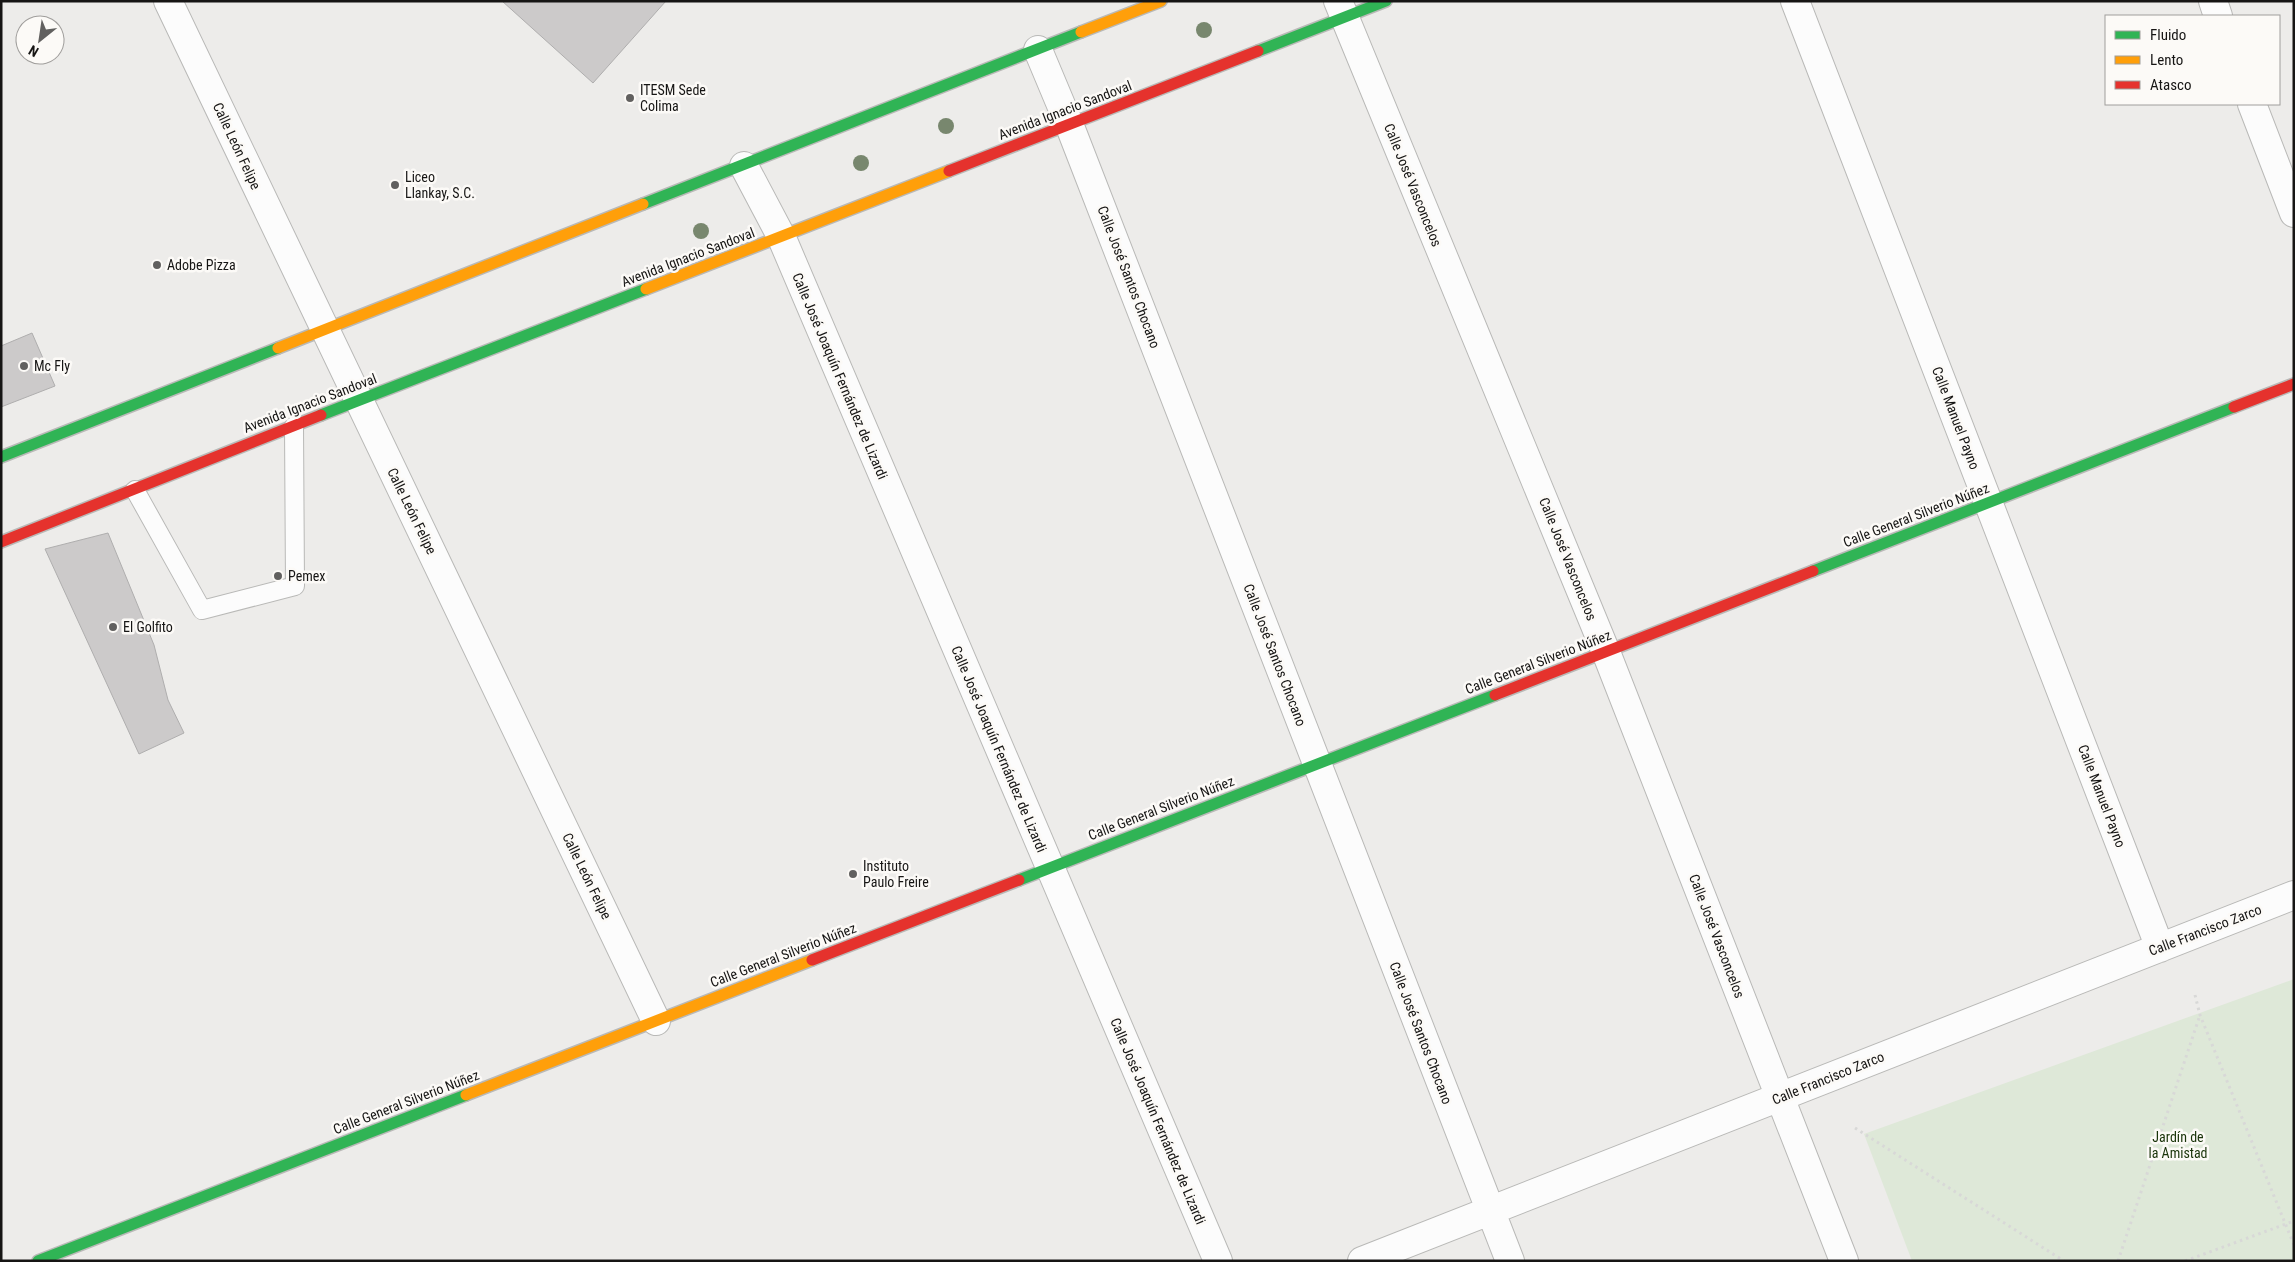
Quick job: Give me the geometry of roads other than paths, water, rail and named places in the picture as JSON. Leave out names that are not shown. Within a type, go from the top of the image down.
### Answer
[{"type":"main road","points":[[1,457],[1161,1]]},
{"type":"main road","name":"Avenida Ignacio Sandoval","points":[[1,542],[359,400],[1069,124],[1341,9],[1386,1]]},
{"type":"main road","name":"Calle General Silverio Núñez","points":[[38,1261],[2294,384]]},
{"type":"street","name":"Calle León Felipe","points":[[168,1],[656,1020]]},
{"type":"street","name":"Calle Manuel Payno","points":[[1795,1],[2160,948]]},
{"type":"street","points":[[2213,1],[2218,15]]},
{"type":"street","name":"Calle José Vasconcelos","points":[[1341,9],[1606,652],[1844,1261]]},
{"type":"street","name":"Calle José Santos Chocano","points":[[1038,50],[1069,124],[1510,1261]]},
{"type":"street","points":[[2252,105],[2294,213]]},
{"type":"street","name":"Calle José Joaquín Fernández de Lizardi","points":[[744,166],[781,236],[1218,1261]]},
{"type":"street","name":"Calle Francisco Zarco","points":[[1362,1261],[2294,895]]},
{"type":"lane","points":[[135,490],[202,610],[295,586],[294,426]]},
{"type":"place","name":"ITESM Sede Colima","points":[[630,98]]},
{"type":"place","name":"Liceo Llankay, S.C.","points":[[395,185]]},
{"type":"place","name":"Adobe Pizza","points":[[157,265]]},
{"type":"place","name":"Mc Fly","points":[[24,366]]},
{"type":"place","name":"Pemex","points":[[278,576]]},
{"type":"place","name":"El Golfito","points":[[113,627]]},
{"type":"place","name":"Instituto Paulo Freire","points":[[853,874]]},
{"type":"park label","name":"Jardín de la Amistad","points":[[2178,1146]]}]
